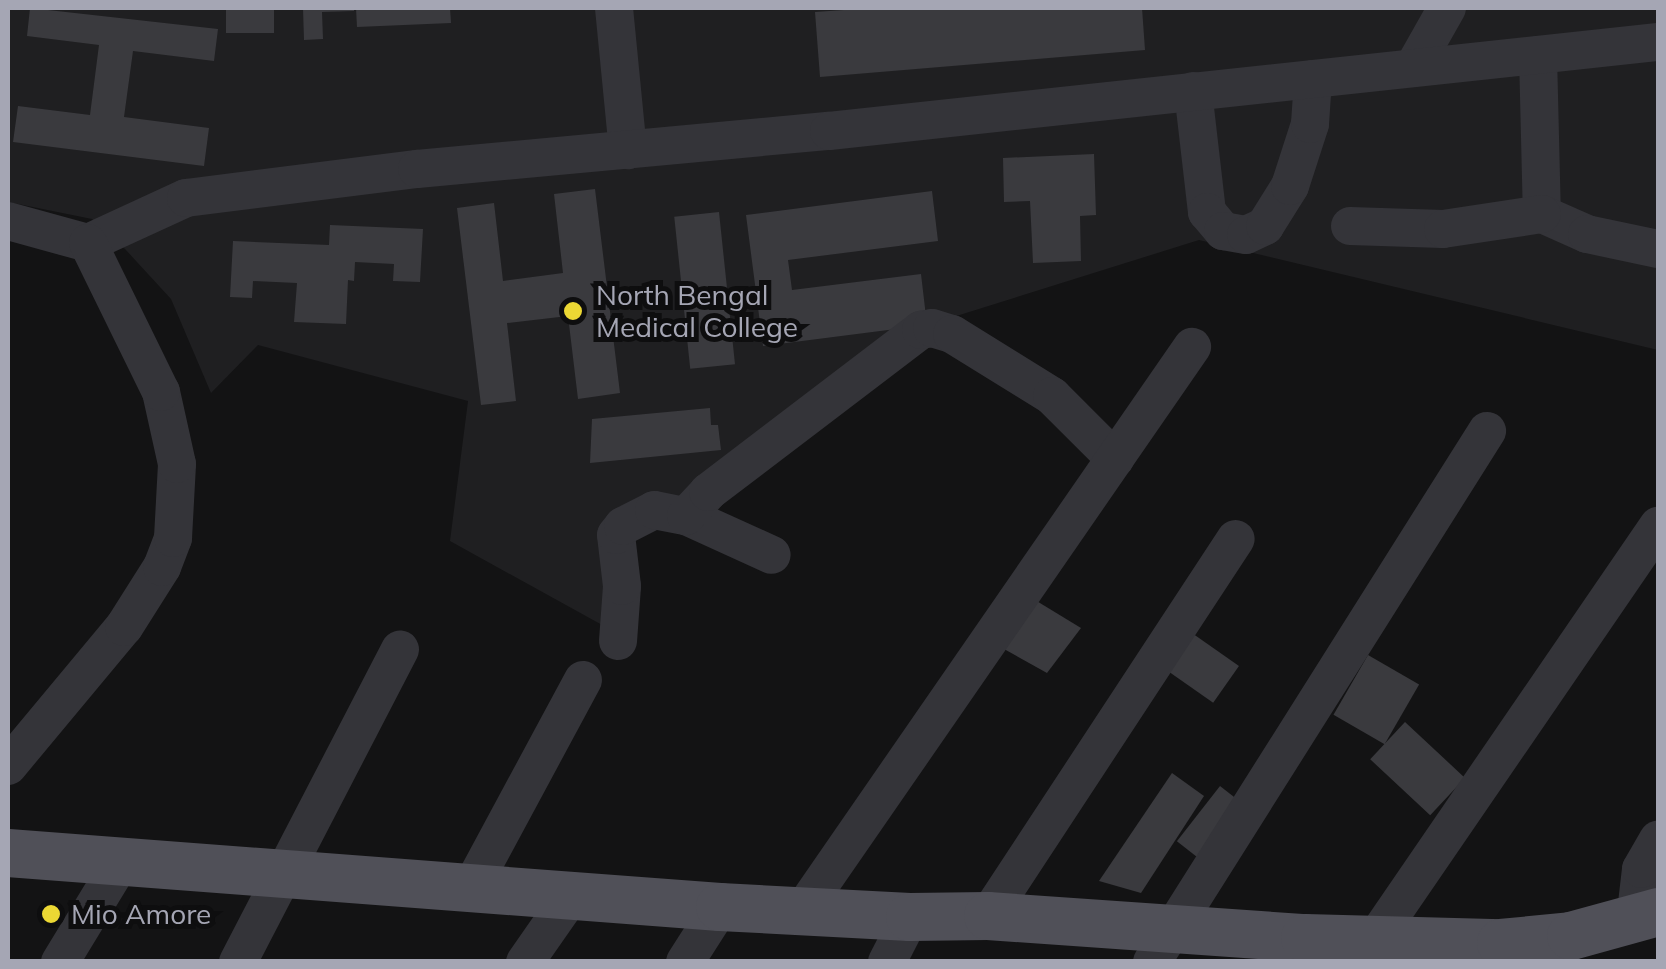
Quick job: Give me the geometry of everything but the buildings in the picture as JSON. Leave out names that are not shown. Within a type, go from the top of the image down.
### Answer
[{"type":"main road","points":[[8,853],[720,906],[910,918],[988,916],[1162,946],[1297,950],[1375,939],[1495,952],[1647,916]]},
{"type":"street","points":[[614,8],[628,150]]},
{"type":"street","points":[[1413,68],[1447,8]]},
{"type":"street","points":[[8,221],[88,243],[186,198],[417,169],[1658,42]]},
{"type":"street","points":[[1538,55],[1542,214]]},
{"type":"street","points":[[1194,91],[1208,212],[1223,231],[1246,236],[1265,226],[1290,186],[1310,124],[1313,79]]},
{"type":"street","points":[[1350,226],[1443,229],[1542,214],[1588,234],[1658,249]]},
{"type":"street","points":[[8,766],[124,627],[162,567],[173,538],[177,464],[161,392],[88,243]]},
{"type":"street","points":[[686,516],[708,492],[892,349],[932,328],[952,334],[1052,396],[1115,459]]},
{"type":"street","points":[[802,911],[1192,347]]},
{"type":"street","points":[[1162,946],[1487,431]]},
{"type":"street","points":[[618,642],[622,586],[616,535],[635,516],[654,510],[686,516],[772,554]]},
{"type":"street","points":[[1375,939],[1658,526]]},
{"type":"street","points":[[988,916],[1236,540]]},
{"type":"street","points":[[238,962],[400,650]]},
{"type":"street","points":[[472,886],[584,680]]},
{"type":"street","points":[[1647,916],[1641,869],[1658,838]]},
{"type":"street","points":[[60,962],[119,864]]},
{"type":"street","points":[[525,962],[570,896]]},
{"type":"street","points":[[685,962],[720,906]]},
{"type":"street","points":[[887,962],[910,918]]},
{"type":"shaded area","name":"North Bengal Medical College","points":[[8,8],[1658,8],[1658,350],[1199,240],[934,323],[687,506],[620,506],[606,527],[613,631],[450,541],[468,401],[258,345],[211,393],[171,299],[125,249],[92,219],[8,202]]},
{"type":"place","name":"North Bengal Medical College","points":[[573,311]]},
{"type":"place","name":"Mio Amore","points":[[51,914]]}]
